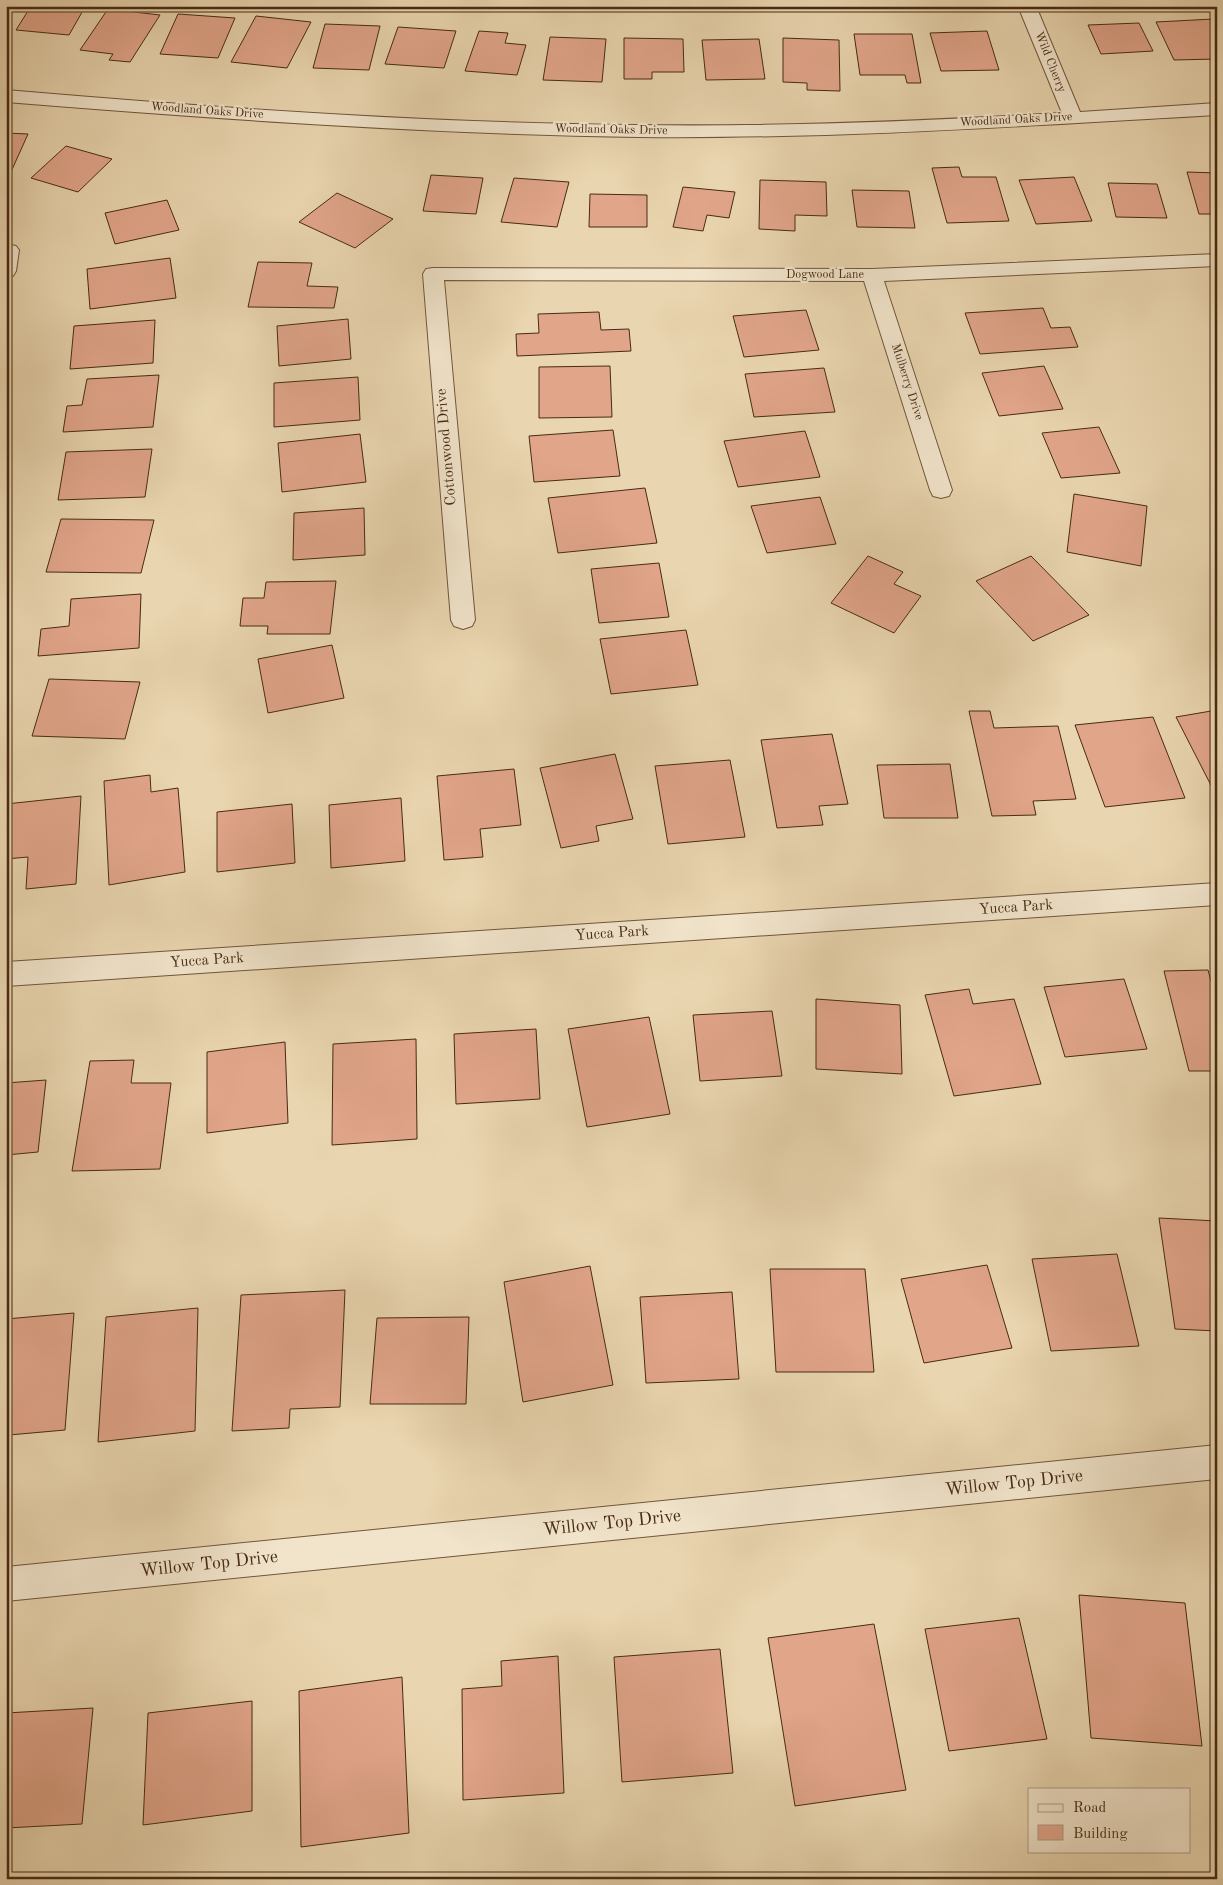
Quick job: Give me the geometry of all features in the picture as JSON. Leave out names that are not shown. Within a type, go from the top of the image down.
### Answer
[{"type":"street","name":"Wild Cherry","points":[[1027,6],[1073,118]]},
{"type":"street","name":"Woodland Oaks Drive","points":[[6,96],[390,124],[558,129],[730,131],[884,127],[1217,109]]},
{"type":"street","points":[[6,271],[8,250]]},
{"type":"street","name":"Dogwood Lane","points":[[433,274],[872,275],[1217,260]]},
{"type":"street","name":"Cottonwood Drive","points":[[433,274],[463,620]]},
{"type":"street","name":"Mulberry Drive","points":[[872,275],[941,490]]},
{"type":"street","name":"Yucca Park","points":[[6,974],[1217,894]]},
{"type":"street","name":"Willow Top Drive","points":[[6,1584],[1217,1462]]},
{"type":"building","points":[[31,6],[85,7],[69,35],[16,30]]},
{"type":"building","points":[[108,9],[160,15],[130,62],[109,60],[113,54],[80,50]]},
{"type":"building","points":[[178,14],[235,18],[218,58],[160,54]]},
{"type":"building","points":[[256,16],[311,22],[287,68],[231,62]]},
{"type":"building","points":[[1213,19],[1217,28],[1217,59],[1174,60],[1156,22]]},
{"type":"building","points":[[1139,23],[1153,51],[1101,54],[1088,25]]},
{"type":"building","points":[[325,24],[380,26],[369,70],[313,68]]},
{"type":"building","points":[[398,27],[456,31],[444,68],[385,64]]},
{"type":"building","points":[[479,31],[508,33],[505,43],[526,45],[517,75],[465,71]]},
{"type":"building","points":[[987,31],[999,70],[941,71],[930,33]]},
{"type":"building","points":[[854,34],[912,34],[921,83],[907,83],[905,75],[860,75]]},
{"type":"building","points":[[550,37],[606,39],[602,82],[543,80]]},
{"type":"building","points":[[624,38],[683,39],[684,72],[652,72],[652,79],[624,79]]},
{"type":"building","points":[[783,38],[839,40],[840,91],[807,90],[807,83],[783,82]]},
{"type":"building","points":[[759,39],[765,79],[706,80],[702,40]]},
{"type":"building","points":[[6,133],[28,134],[6,183]]},
{"type":"building","points":[[66,146],[112,159],[78,192],[31,178]]},
{"type":"building","points":[[959,167],[962,177],[996,177],[1009,221],[947,223],[932,168]]},
{"type":"building","points":[[1187,172],[1217,173],[1217,214],[1199,214]]},
{"type":"building","points":[[431,175],[483,178],[476,214],[423,211]]},
{"type":"building","points":[[1074,177],[1092,221],[1036,224],[1019,180]]},
{"type":"building","points":[[514,178],[569,182],[557,227],[501,222]]},
{"type":"building","points":[[760,180],[826,182],[827,216],[795,215],[795,231],[759,229]]},
{"type":"building","points":[[1108,183],[1157,184],[1167,218],[1116,217]]},
{"type":"building","points":[[683,187],[735,192],[729,218],[707,215],[703,231],[673,227]]},
{"type":"building","points":[[852,190],[909,191],[915,228],[857,227]]},
{"type":"building","points":[[337,193],[393,219],[355,248],[299,222]]},
{"type":"building","points":[[590,194],[647,195],[647,227],[589,227]]},
{"type":"building","points":[[167,200],[179,230],[115,244],[105,213]]},
{"type":"building","points":[[170,258],[176,298],[90,309],[87,269]]},
{"type":"building","points":[[258,262],[312,263],[307,286],[338,287],[334,308],[248,307]]},
{"type":"building","points":[[1043,308],[1051,328],[1070,327],[1078,347],[980,354],[965,313]]},
{"type":"building","points":[[806,310],[819,350],[744,357],[733,316]]},
{"type":"building","points":[[599,312],[601,330],[629,329],[631,351],[517,356],[516,334],[539,333],[538,314]]},
{"type":"building","points":[[348,319],[351,359],[279,366],[277,326]]},
{"type":"building","points":[[155,320],[153,363],[70,369],[74,326]]},
{"type":"building","points":[[1212,352],[1217,352],[1217,394],[1213,393]]},
{"type":"building","points":[[610,366],[612,417],[539,418],[539,367]]},
{"type":"building","points":[[1044,366],[1063,409],[999,416],[982,373]]},
{"type":"building","points":[[824,368],[835,412],[754,417],[745,374]]},
{"type":"building","points":[[159,375],[153,427],[63,432],[67,406],[82,405],[87,379]]},
{"type":"building","points":[[358,377],[360,420],[274,427],[274,383]]},
{"type":"building","points":[[1099,427],[1120,473],[1061,478],[1042,433]]},
{"type":"building","points":[[613,430],[620,476],[534,482],[529,436]]},
{"type":"building","points":[[805,431],[820,477],[738,487],[724,441]]},
{"type":"building","points":[[360,434],[366,482],[282,492],[278,443]]},
{"type":"building","points":[[152,449],[145,497],[58,500],[66,452]]},
{"type":"building","points":[[645,488],[657,543],[558,553],[548,498]]},
{"type":"building","points":[[1074,494],[1147,506],[1141,566],[1067,552]]},
{"type":"building","points":[[820,497],[836,544],[767,553],[751,506]]},
{"type":"building","points":[[364,508],[365,555],[293,560],[294,513]]},
{"type":"building","points":[[61,519],[154,520],[141,573],[46,572]]},
{"type":"building","points":[[868,556],[903,572],[894,584],[921,596],[894,633],[831,603]]},
{"type":"building","points":[[1031,556],[1089,615],[1033,641],[976,581]]},
{"type":"building","points":[[659,563],[669,617],[599,623],[591,569]]},
{"type":"building","points":[[336,581],[330,634],[267,634],[268,626],[240,626],[243,598],[264,598],[266,582]]},
{"type":"building","points":[[141,594],[139,648],[38,656],[41,629],[69,626],[71,599]]},
{"type":"building","points":[[686,630],[698,685],[611,694],[600,639]]},
{"type":"building","points":[[332,645],[344,698],[268,713],[258,659]]},
{"type":"building","points":[[49,679],[140,682],[125,739],[32,736]]},
{"type":"building","points":[[1217,710],[1217,797],[1176,717]]},
{"type":"building","points":[[969,711],[990,711],[994,728],[1058,726],[1076,799],[1033,801],[1036,815],[992,816]]},
{"type":"building","points":[[1153,717],[1185,798],[1105,807],[1075,725]]},
{"type":"building","points":[[832,734],[848,804],[819,806],[823,825],[777,828],[761,740]]},
{"type":"building","points":[[615,754],[633,819],[596,826],[599,841],[561,848],[540,768]]},
{"type":"building","points":[[730,760],[745,837],[668,844],[655,766]]},
{"type":"building","points":[[950,764],[958,818],[884,818],[877,765]]},
{"type":"building","points":[[514,769],[521,825],[480,829],[483,857],[444,860],[437,776]]},
{"type":"building","points":[[150,775],[151,792],[178,788],[185,872],[109,885],[104,781]]},
{"type":"building","points":[[81,796],[76,884],[26,889],[28,857],[6,859],[6,804]]},
{"type":"building","points":[[401,798],[405,861],[331,868],[329,805]]},
{"type":"building","points":[[292,804],[295,863],[217,872],[217,812]]},
{"type":"building","points":[[1208,970],[1214,992],[1217,992],[1217,1071],[1189,1071],[1164,971]]},
{"type":"building","points":[[1124,979],[1147,1049],[1065,1057],[1044,987]]},
{"type":"building","points":[[969,989],[973,1004],[1014,999],[1041,1084],[954,1096],[925,995]]},
{"type":"building","points":[[816,999],[900,1005],[902,1074],[816,1069]]},
{"type":"building","points":[[772,1011],[782,1076],[700,1081],[693,1015]]},
{"type":"building","points":[[649,1017],[670,1114],[587,1127],[568,1029]]},
{"type":"building","points":[[536,1029],[540,1099],[456,1104],[454,1034]]},
{"type":"building","points":[[416,1039],[417,1139],[332,1145],[333,1044]]},
{"type":"building","points":[[285,1042],[288,1123],[207,1133],[207,1052]]},
{"type":"building","points":[[134,1060],[131,1083],[171,1083],[160,1169],[72,1171],[90,1061]]},
{"type":"building","points":[[46,1080],[38,1152],[6,1155],[6,1083]]},
{"type":"building","points":[[1159,1218],[1217,1221],[1217,1331],[1175,1329]]},
{"type":"building","points":[[1117,1254],[1139,1346],[1051,1351],[1032,1259]]},
{"type":"building","points":[[987,1265],[1012,1348],[924,1363],[901,1279]]},
{"type":"building","points":[[590,1266],[613,1385],[523,1402],[504,1282]]},
{"type":"building","points":[[770,1269],[865,1269],[874,1372],[776,1372]]},
{"type":"building","points":[[345,1290],[340,1407],[290,1409],[289,1428],[232,1431],[241,1295]]},
{"type":"building","points":[[732,1292],[739,1379],[646,1383],[640,1297]]},
{"type":"building","points":[[198,1308],[195,1431],[98,1442],[106,1317]]},
{"type":"building","points":[[74,1313],[65,1430],[9,1435],[6,1455],[6,1319]]},
{"type":"building","points":[[469,1317],[466,1404],[370,1404],[377,1318]]},
{"type":"building","points":[[1079,1595],[1185,1603],[1202,1746],[1091,1738]]},
{"type":"building","points":[[1019,1618],[1047,1739],[949,1751],[925,1629]]},
{"type":"building","points":[[874,1624],[906,1790],[795,1806],[768,1638]]},
{"type":"building","points":[[720,1649],[733,1773],[622,1782],[614,1657]]},
{"type":"building","points":[[558,1656],[564,1793],[463,1800],[462,1689],[502,1686],[501,1661]]},
{"type":"building","points":[[402,1677],[409,1833],[301,1847],[299,1691]]},
{"type":"building","points":[[252,1701],[252,1811],[143,1825],[148,1713]]},
{"type":"building","points":[[93,1708],[82,1824],[6,1828],[6,1713]]}]
